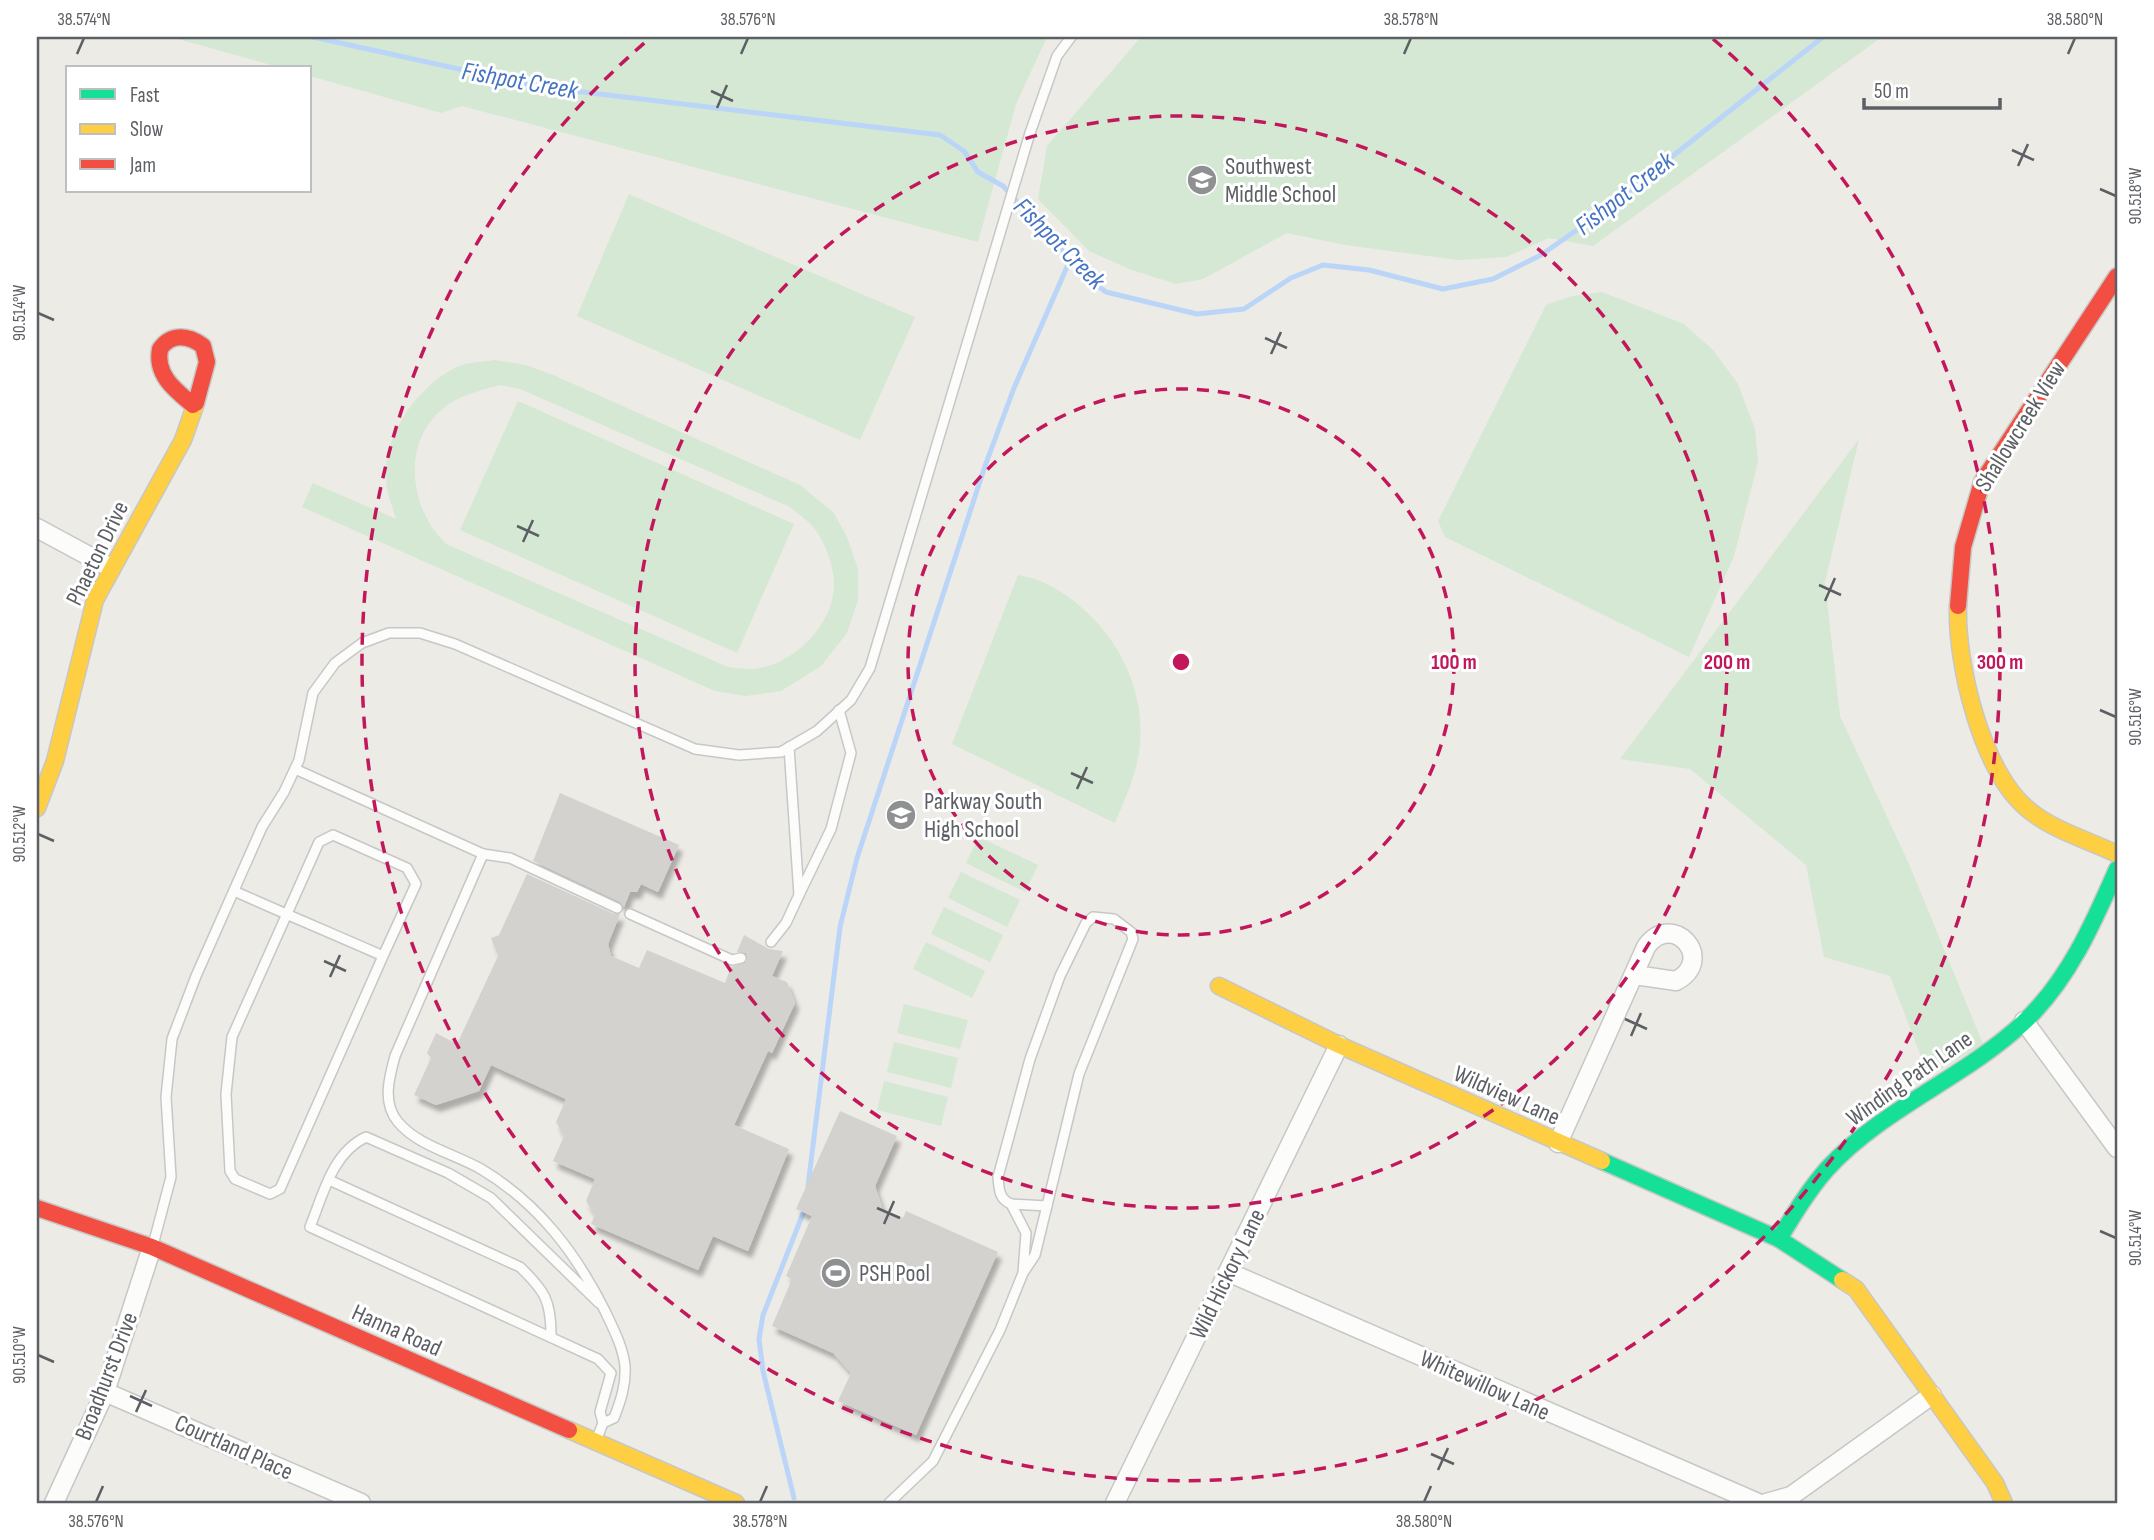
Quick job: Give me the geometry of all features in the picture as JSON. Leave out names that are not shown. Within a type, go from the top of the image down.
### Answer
[{"type":"street","name":"Shallowcreek View","points":[[2117,276],[1982,482],[1967,519],[1958,566],[1957,600],[1962,674],[1977,720],[2008,787],[2028,810],[2117,854]]},
{"type":"street","name":"Phaeton Drive","points":[[37,808],[55,761],[95,600],[183,440],[193,405]]},
{"type":"street","points":[[37,528],[111,568]]},
{"type":"street","name":"Winding Path Lane","points":[[1779,1239],[1794,1208],[1816,1179],[1865,1132],[1990,1050],[2024,1021],[2057,984],[2080,950],[2117,869]]},
{"type":"street","points":[[1558,1143],[1635,975]]},
{"type":"street","name":"Wildview Lane","points":[[1219,986],[1339,1045],[1779,1239]]},
{"type":"street","points":[[2024,1021],[2117,1148]]},
{"type":"street","name":"Wild Hickory Lane","points":[[1117,1502],[1339,1045]]},
{"type":"street","name":"Hanna Road","points":[[37,1208],[152,1247],[736,1503]]},
{"type":"street","points":[[1779,1239],[1857,1289],[1995,1483],[2004,1503]]},
{"type":"street","name":"Broadhurst Drive","points":[[54,1503],[105,1392],[152,1247]]},
{"type":"street","name":"Whitewillow Lane","points":[[1228,1272],[1748,1502]]},
{"type":"street","name":"Courtland Place","points":[[105,1392],[361,1503]]},
{"type":"street","points":[[1766,1503],[1804,1494],[1932,1395]]},
{"type":"lane","points":[[152,1247],[171,1177],[166,1097],[172,1039],[262,827],[295,769],[313,693],[335,663],[362,643],[389,633],[420,633],[455,644],[695,749],[739,755],[781,752],[817,732],[851,700],[870,668],[1030,133],[1057,56],[1071,37]]},
{"type":"lane","points":[[771,942],[786,923],[831,829],[851,753],[839,710]]},
{"type":"lane","points":[[789,747],[799,895]]},
{"type":"lane","points":[[295,769],[483,853],[510,858],[617,908]]},
{"type":"lane","points":[[333,835],[407,868],[415,884],[383,956],[280,1189],[270,1194],[235,1179],[230,1171],[226,1094],[232,1037],[319,842],[333,835]]},
{"type":"lane","points":[[483,853],[395,1056],[388,1083],[389,1103],[397,1120],[409,1133],[481,1168],[513,1191],[550,1224],[582,1268],[617,1336],[625,1365],[624,1394],[614,1418],[603,1423]]},
{"type":"lane","points":[[234,891],[383,956]]},
{"type":"lane","points":[[629,914],[732,960],[741,958]]},
{"type":"lane","points":[[889,1503],[933,1461],[1000,1330],[1023,1273],[1035,1255],[1047,1206],[1079,1074],[1133,939],[1130,932],[1114,919],[1101,916],[1086,923],[1060,976],[1030,1059],[998,1177],[999,1193],[1004,1201],[1011,1204],[1047,1206]]},
{"type":"lane","points":[[596,1442],[603,1423],[600,1412],[611,1373],[598,1359],[562,1340],[310,1227],[338,1159],[354,1143],[366,1137],[448,1172],[491,1198],[603,1307]]},
{"type":"lane","points":[[329,1180],[520,1268],[541,1287],[551,1310],[551,1335]]},
{"type":"lane","points":[[1011,1204],[1026,1233],[1023,1273]]},
{"type":"green space","points":[[171,37],[1047,37],[1016,104],[978,242],[462,106],[441,113],[312,77],[312,66],[275,66]]},
{"type":"green space","points":[[1141,37],[1882,37],[1593,246],[1549,238],[1506,257],[1458,260],[1345,245],[1287,233],[1203,279],[1176,284],[1129,269],[1089,251],[1038,199],[1047,146]]},
{"type":"green space","points":[[629,194],[915,317],[860,440],[577,316]]},
{"type":"green space","points":[[1602,292],[1684,324],[1713,350],[1738,384],[1755,429],[1758,462],[1734,556],[1689,657],[1445,537],[1438,521],[1546,305],[1572,296]]},
{"type":"green space","points":[[495,360],[526,365],[553,375],[800,485],[834,513],[847,537],[858,569],[858,600],[847,633],[821,666],[781,691],[746,696],[715,691],[302,507],[313,483],[396,519],[387,488],[387,460],[397,428],[406,413],[429,386],[443,375],[461,365]],"holes":[[[501,385],[520,389],[788,506],[801,516],[819,535],[828,553],[833,573],[832,601],[819,629],[796,652],[769,666],[754,669],[728,667],[446,544],[433,529],[418,494],[415,475],[421,437],[431,421],[459,398]]]},
{"type":"green space","points":[[518,401],[794,524],[737,653],[460,530]]},
{"type":"green space","points":[[1859,439],[1825,582],[1840,716],[1909,864],[1983,1044],[1929,1077],[1890,976],[1824,957],[1806,865],[1690,769],[1620,759]]},
{"type":"green space","points":[[1018,575],[1053,587],[1083,609],[1111,641],[1131,678],[1140,720],[1140,742],[1133,779],[1115,823],[952,744]]},
{"type":"green space","points":[[979,837],[1038,865],[1025,892],[966,863]]},
{"type":"green space","points":[[961,872],[1020,900],[1007,927],[948,898]]},
{"type":"green space","points":[[944,907],[1003,935],[990,962],[931,934]]},
{"type":"green space","points":[[926,942],[985,971],[972,998],[913,969]]},
{"type":"green space","points":[[904,1004],[968,1020],[960,1049],[897,1033]]},
{"type":"green space","points":[[894,1042],[958,1058],[951,1088],[887,1072]]},
{"type":"green space","points":[[884,1081],[948,1097],[941,1126],[877,1110]]},
{"type":"building","points":[[560,793],[679,845],[658,892],[641,884],[637,892],[630,892],[624,907],[620,902],[533,861]]},
{"type":"building","points":[[527,874],[614,914],[620,914],[608,944],[611,956],[639,968],[647,950],[725,983],[731,967],[747,961],[746,953],[737,952],[744,935],[769,949],[783,951],[772,976],[787,982],[795,1003],[772,1053],[768,1051],[734,1125],[789,1149],[748,1251],[713,1236],[698,1270],[591,1224],[595,1215],[586,1201],[595,1179],[553,1161],[564,1136],[556,1122],[566,1099],[491,1065],[479,1091],[436,1105],[414,1095],[431,1058],[427,1053],[436,1033],[457,1044],[498,956],[491,938],[499,935]]},
{"type":"building","points":[[840,1111],[897,1136],[875,1186],[883,1210],[903,1218],[906,1211],[998,1252],[916,1435],[838,1401],[851,1373],[833,1353],[772,1326],[792,1279],[786,1276],[812,1216],[796,1209]]},
{"type":"waterway","name":"Fishpot Creek","points":[[313,37],[541,87],[940,135],[964,151],[978,172],[1003,186],[1087,278],[1106,292],[1197,314],[1244,309],[1291,278],[1323,265],[1369,270],[1443,289],[1493,279],[1541,255],[1597,216],[1823,37]]},
{"type":"waterway","points":[[808,1186],[840,927],[857,858],[985,466],[1014,388],[1070,260]]},
{"type":"waterway","points":[[794,1498],[763,1371],[759,1339],[763,1315],[806,1206]]},
{"type":"traffic: fast","points":[[1842,1280],[1779,1239],[1802,1203],[1827,1169],[1849,1147],[1898,1110],[2000,1043],[2039,1007],[2078,951],[2117,869]]},
{"type":"traffic: fast","points":[[1602,1161],[1779,1239]]},
{"type":"traffic: slow","points":[[37,808],[55,761],[95,600],[183,440],[196,403]]},
{"type":"traffic: slow","points":[[1958,606],[1967,687],[1975,716],[1998,772],[2013,794],[2040,818],[2117,854]]},
{"type":"traffic: slow","points":[[1219,986],[1339,1045],[1602,1161]]},
{"type":"traffic: slow","points":[[1842,1280],[1856,1289],[1995,1483],[2004,1503]]},
{"type":"traffic: slow","points":[[569,1430],[736,1503]]},
{"type":"traffic: jam","points":[[1958,606],[1963,547],[1982,482],[2117,276]]},
{"type":"traffic: jam","points":[[193,405],[168,381],[161,367],[160,349],[174,338],[186,338],[203,346],[207,362],[196,403]]},
{"type":"traffic: jam","points":[[37,1208],[152,1247],[569,1430]]},
{"type":"place","name":"Southwest Middle School","points":[[1202,180]]},
{"type":"place","name":"Parkway South High School","points":[[901,815]]},
{"type":"place","name":"PSH Pool","points":[[836,1273]]}]
